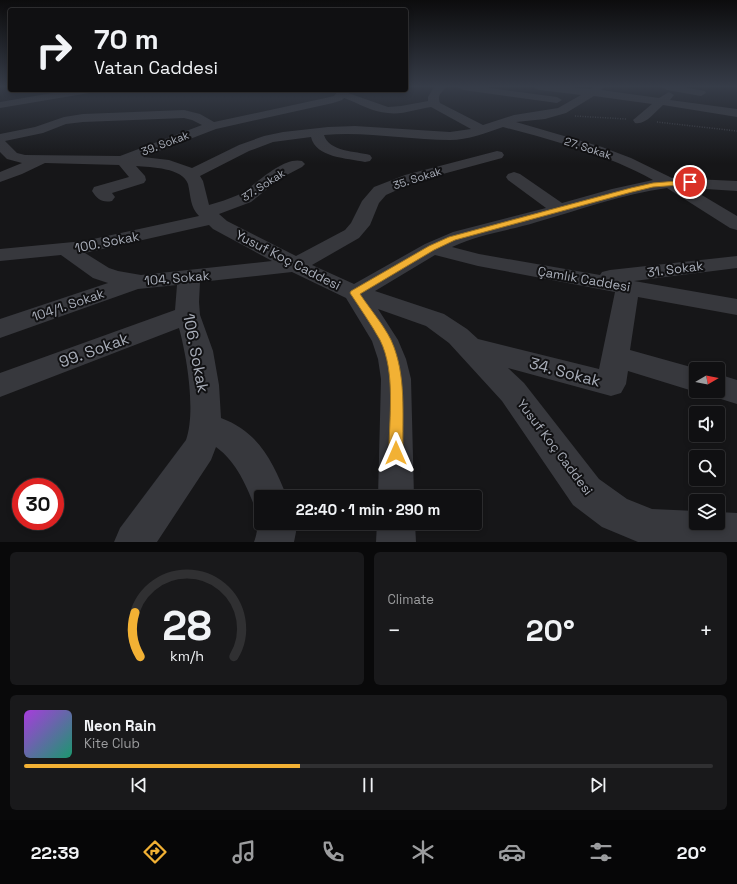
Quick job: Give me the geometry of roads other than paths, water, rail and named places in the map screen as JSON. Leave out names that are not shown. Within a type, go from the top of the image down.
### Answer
[{"type":"street","name":"39. Sokak","points":[[123,160],[212,126],[276,112]]},
{"type":"street","points":[[447,112],[482,130]]},
{"type":"street","points":[[0,144],[12,156],[25,159],[123,160],[169,165],[186,171],[190,175],[256,144],[284,136],[316,132],[374,131],[446,136],[469,134],[514,119],[557,112]]},
{"type":"street","points":[[639,120],[649,112]]},
{"type":"street","points":[[0,138],[38,130],[64,121],[83,118],[191,114],[212,126]]},
{"type":"street","name":"27. Sokak","points":[[502,123],[606,152],[646,170],[670,183],[737,224]]},
{"type":"street","points":[[316,132],[319,143],[328,150],[365,158]]},
{"type":"street","points":[[446,136],[469,149]]},
{"type":"street","name":"35. Sokak","points":[[296,265],[352,234],[360,225],[371,201],[380,191],[411,178],[497,156]]},
{"type":"street","points":[[0,177],[43,159]]},
{"type":"street","points":[[106,197],[100,191],[138,180],[137,176],[123,160]]},
{"type":"street","name":"37. Sokak","points":[[209,216],[245,198],[275,175],[297,164]]},
{"type":"street","name":"Yusuf Koç Caddesi","points":[[190,175],[195,181],[198,201],[201,208],[225,229],[355,293],[435,320],[458,336],[513,392],[586,492],[615,514],[652,528],[737,532]]},
{"type":"street","points":[[514,177],[559,209]]},
{"type":"street","points":[[396,490],[396,380],[392,359],[385,340],[355,293],[432,248],[475,231],[532,218],[559,209],[631,190],[670,183],[690,182],[737,186]]},
{"type":"street","name":"100. Sokak","points":[[0,255],[67,250],[106,243],[209,216]]},
{"type":"street","name":"Çamlık Caddesi","points":[[432,248],[478,260],[737,307]]},
{"type":"street","name":"104. Sokak","points":[[67,250],[101,273],[115,278],[135,282],[189,278],[296,265]]},
{"type":"street","name":"31. Sokak","points":[[589,280],[737,262]]},
{"type":"street","name":"106. Sokak","points":[[189,278],[187,302],[188,316],[200,358],[204,385],[206,429]]},
{"type":"street","name":"104/1. Sokak","points":[[0,329],[135,282]]},
{"type":"street","name":"34. Sokak","points":[[471,348],[611,384],[628,287]]},
{"type":"street","name":"99. Sokak","points":[[0,385],[188,316]]},
{"type":"street","points":[[616,357],[689,378]]},
{"type":"street","points":[[725,388],[737,392]]},
{"type":"street","points":[[134,542],[199,449],[206,429],[225,434],[242,448],[266,490]]},
{"type":"street","points":[[274,542],[277,530]]},
{"type":"street","points":[[396,530],[396,542]]}]
